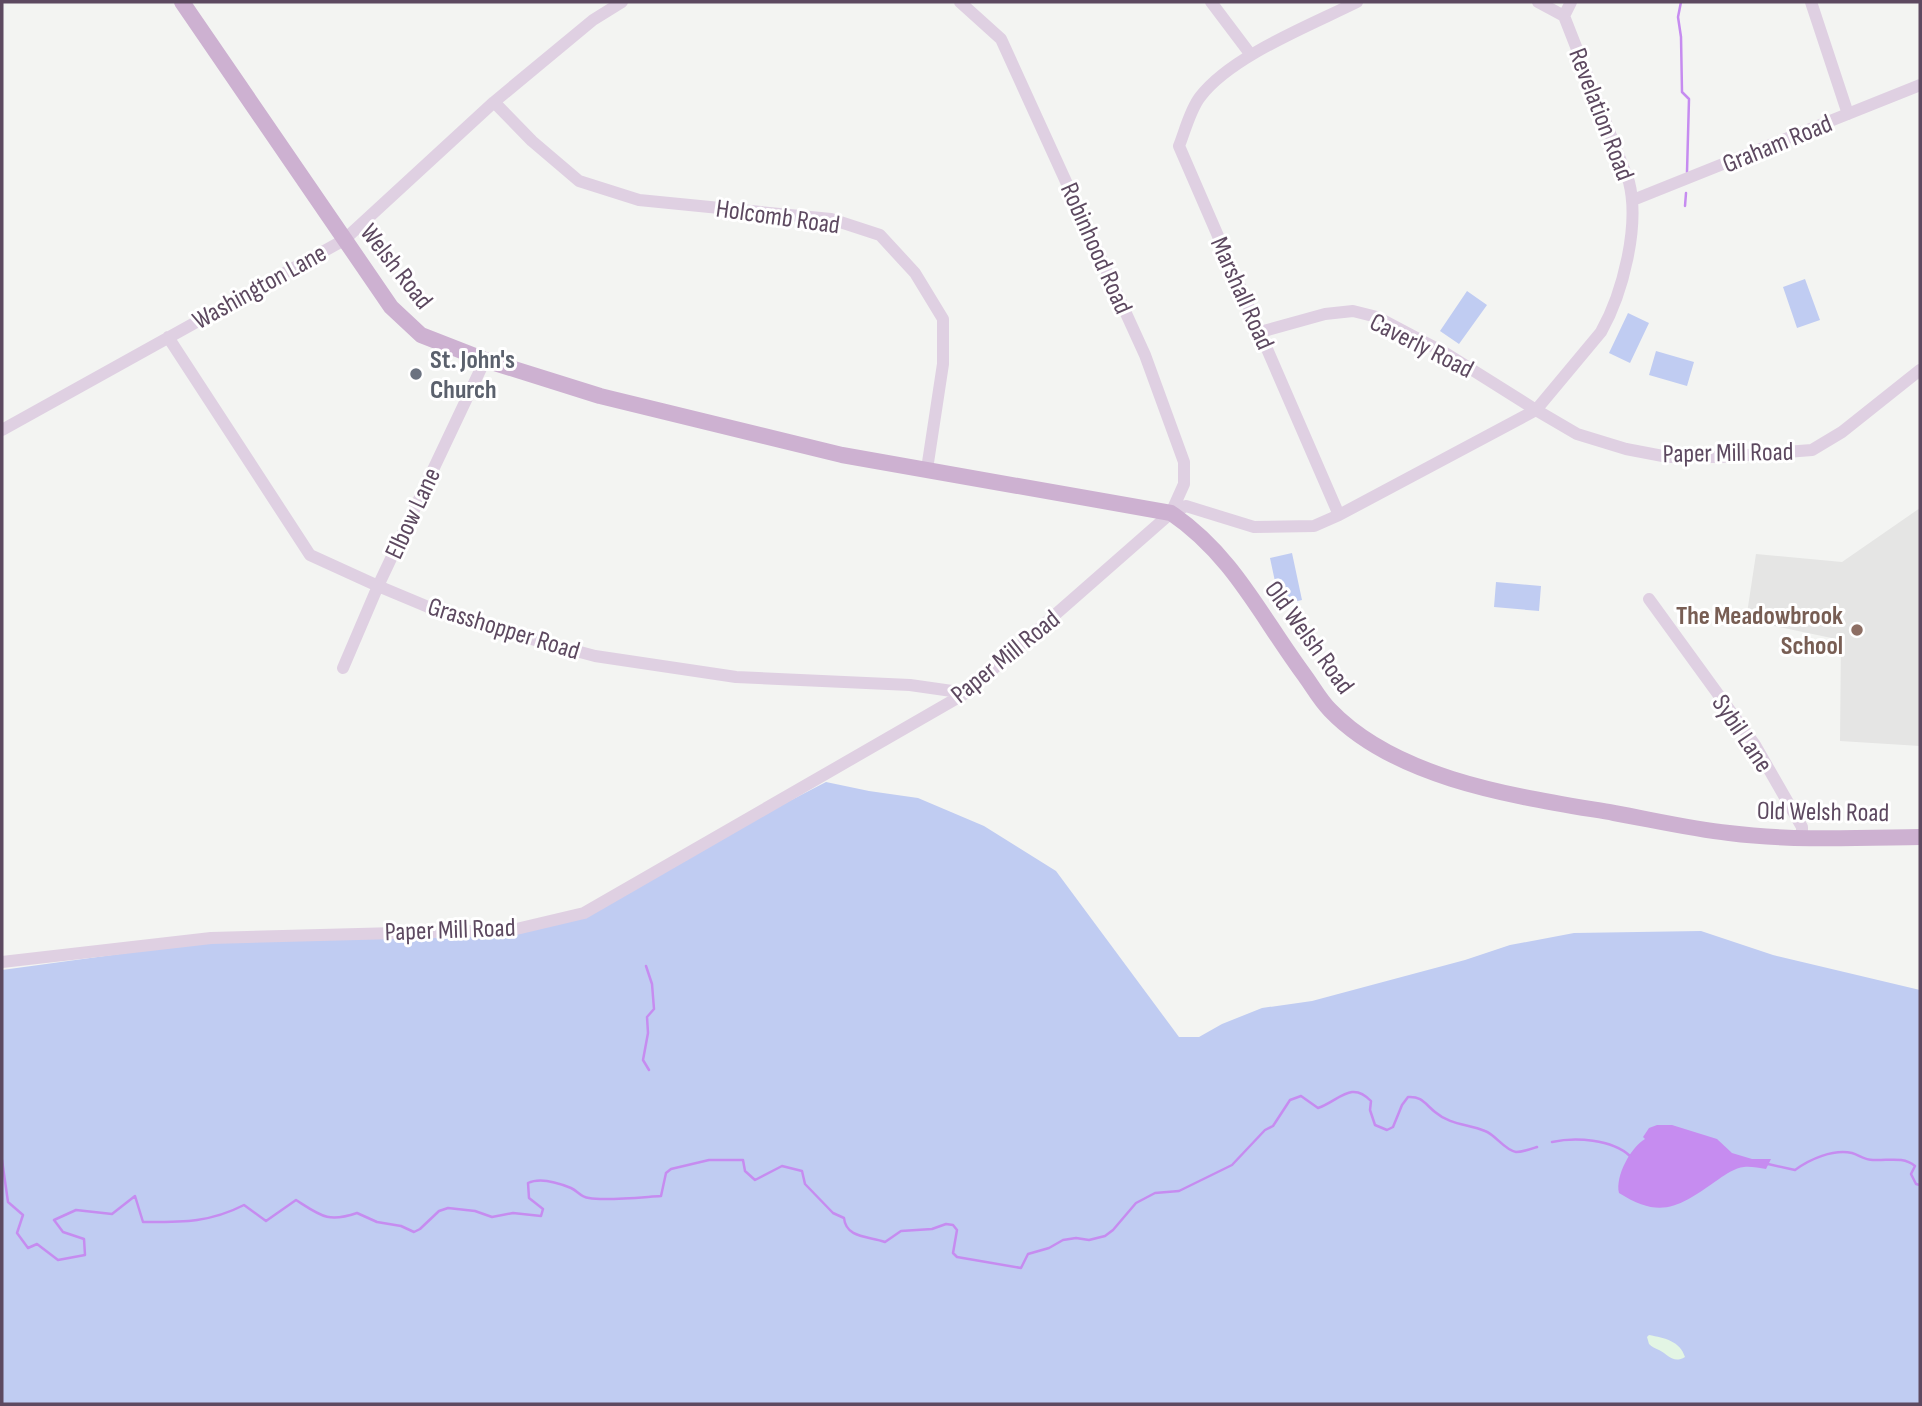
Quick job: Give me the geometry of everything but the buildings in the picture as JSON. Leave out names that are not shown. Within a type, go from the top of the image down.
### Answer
[{"type":"main road","name":"Welsh Road","points":[[183,2],[391,307],[421,335],[485,360],[600,396],[842,455]]},
{"type":"main road","name":"Old Welsh Road","points":[[842,455],[1171,513],[1214,548],[1258,605],[1287,652],[1329,710],[1371,745],[1427,772],[1552,802],[1730,833],[1802,838],[1920,837]]},
{"type":"street","name":"Washington Lane","points":[[2,430],[344,240],[494,102],[593,20],[622,2]]},
{"type":"street","name":"Robinhood Road","points":[[960,2],[1002,39],[1145,355],[1184,462],[1184,484],[1171,513]]},
{"type":"street","points":[[1211,2],[1251,55]]},
{"type":"street","name":"Marshall Road","points":[[1339,514],[1179,146],[1199,97],[1219,78],[1251,55],[1357,2]]},
{"type":"street","points":[[1538,2],[1564,16]]},
{"type":"street","name":"Revelation Road","points":[[1536,410],[1601,332],[1607,321],[1628,257],[1633,200],[1629,182],[1564,16],[1571,2]]},
{"type":"street","points":[[1811,2],[1848,114]]},
{"type":"street","name":"Graham Road","points":[[1633,200],[1920,85]]},
{"type":"street","name":"Holcomb Road","points":[[494,102],[579,181],[639,200],[831,219],[880,235],[915,273],[943,320],[943,364],[928,469]]},
{"type":"street","name":"Caverly Road","points":[[1260,332],[1325,314],[1353,311],[1377,317],[1447,354],[1536,410]]},
{"type":"street","name":"Grasshopper Road","points":[[168,337],[310,555],[378,586],[457,619],[595,656],[736,677],[910,685],[966,693]]},
{"type":"street","name":"Elbow Lane","points":[[342,668],[485,360]]},
{"type":"street","name":"Paper Mill Road","points":[[1536,410],[1577,434],[1626,449],[1668,457],[1721,457],[1812,450],[1842,432],[1920,370]]},
{"type":"street","points":[[1171,513],[1186,506],[1254,527],[1314,526],[1536,410]]},
{"type":"street","name":"Paper Mill Road","points":[[2,962],[211,938],[512,930],[584,913],[966,693],[1171,513]]},
{"type":"street","name":"Sybil Lane","points":[[1649,599],[1755,745],[1802,827],[1802,838]]},
{"type":"shaded area","points":[[1805,279],[1820,320],[1797,328],[1783,287]]},
{"type":"shaded area","points":[[1467,291],[1487,305],[1459,344],[1440,331]]},
{"type":"shaded area","points":[[1628,313],[1649,323],[1630,363],[1609,353]]},
{"type":"shaded area","points":[[1656,351],[1694,362],[1687,386],[1649,375]]},
{"type":"shaded area","name":"The Meadowbrook School","points":[[1920,508],[1920,746],[1840,741],[1841,640],[1746,620],[1756,554],[1842,562]]},
{"type":"shaded area","points":[[1292,553],[1302,600],[1280,605],[1270,558]]},
{"type":"shaded area","points":[[1496,582],[1541,586],[1539,611],[1494,607]]},
{"type":"shaded area","points":[[826,782],[918,798],[984,826],[1056,871],[1179,1037],[1199,1037],[1222,1024],[1262,1008],[1312,1001],[1465,960],[1510,945],[1574,933],[1701,931],[1773,955],[1920,990],[1920,1404],[2,1404],[2,970],[193,944],[297,938],[450,938],[514,934],[587,916],[749,822]]},
{"type":"shaded area","points":[[1672,1125],[1717,1139],[1732,1153],[1752,1159],[1771,1159],[1766,1169],[1737,1169],[1694,1196],[1671,1206],[1660,1208],[1634,1202],[1619,1193],[1619,1179],[1630,1155],[1645,1139],[1643,1137],[1649,1128]]},
{"type":"sand","points":[[1649,1335],[1676,1344],[1685,1357],[1674,1359],[1652,1347],[1647,1337]]},
{"type":"waterway","points":[[1681,2],[1678,17],[1682,92],[1689,99],[1687,172]]},
{"type":"waterway","points":[[1685,206],[1686,193]]},
{"type":"waterway","points":[[646,966],[652,984],[654,1009],[647,1017],[648,1033],[643,1060],[649,1070]]},
{"type":"waterway","points":[[2,1160],[8,1202],[23,1215],[17,1233],[28,1248],[37,1244],[58,1260],[85,1255],[84,1239],[63,1232],[54,1220],[76,1210],[112,1214],[135,1196],[143,1222],[207,1218],[244,1205],[266,1221],[296,1200],[332,1218],[357,1213],[377,1222],[401,1226],[414,1232],[439,1211],[448,1208],[475,1211],[492,1217],[513,1213],[541,1216],[543,1209],[529,1198],[528,1183],[533,1181],[561,1184],[583,1196],[596,1199],[661,1196],[666,1173],[671,1169],[709,1160],[743,1160],[745,1171],[755,1180],[782,1166],[802,1171],[805,1184],[833,1213],[844,1218],[849,1230],[860,1236],[885,1242],[901,1231],[953,1225],[957,1230],[953,1253],[957,1257],[1021,1268],[1028,1254],[1049,1248],[1063,1240],[1089,1240],[1105,1236],[1136,1203],[1155,1193],[1179,1191],[1232,1165],[1265,1130],[1273,1126],[1290,1100],[1301,1096],[1318,1108],[1345,1094],[1357,1092],[1371,1101],[1370,1110],[1375,1125],[1387,1130],[1393,1127],[1408,1097],[1417,1098],[1447,1119],[1489,1133],[1512,1151],[1521,1152],[1537,1147]]},
{"type":"waterway","points":[[1552,1142],[1593,1141],[1613,1146],[1630,1156]]},
{"type":"waterway","points":[[1768,1164],[1795,1170],[1822,1156],[1845,1152],[1870,1160],[1900,1160],[1910,1163],[1915,1166],[1911,1174],[1916,1184],[1920,1185]]},
{"type":"place","name":"St. John's Church","points":[[416,374]]},
{"type":"place","name":"The Meadowbrook School","points":[[1857,630]]}]
